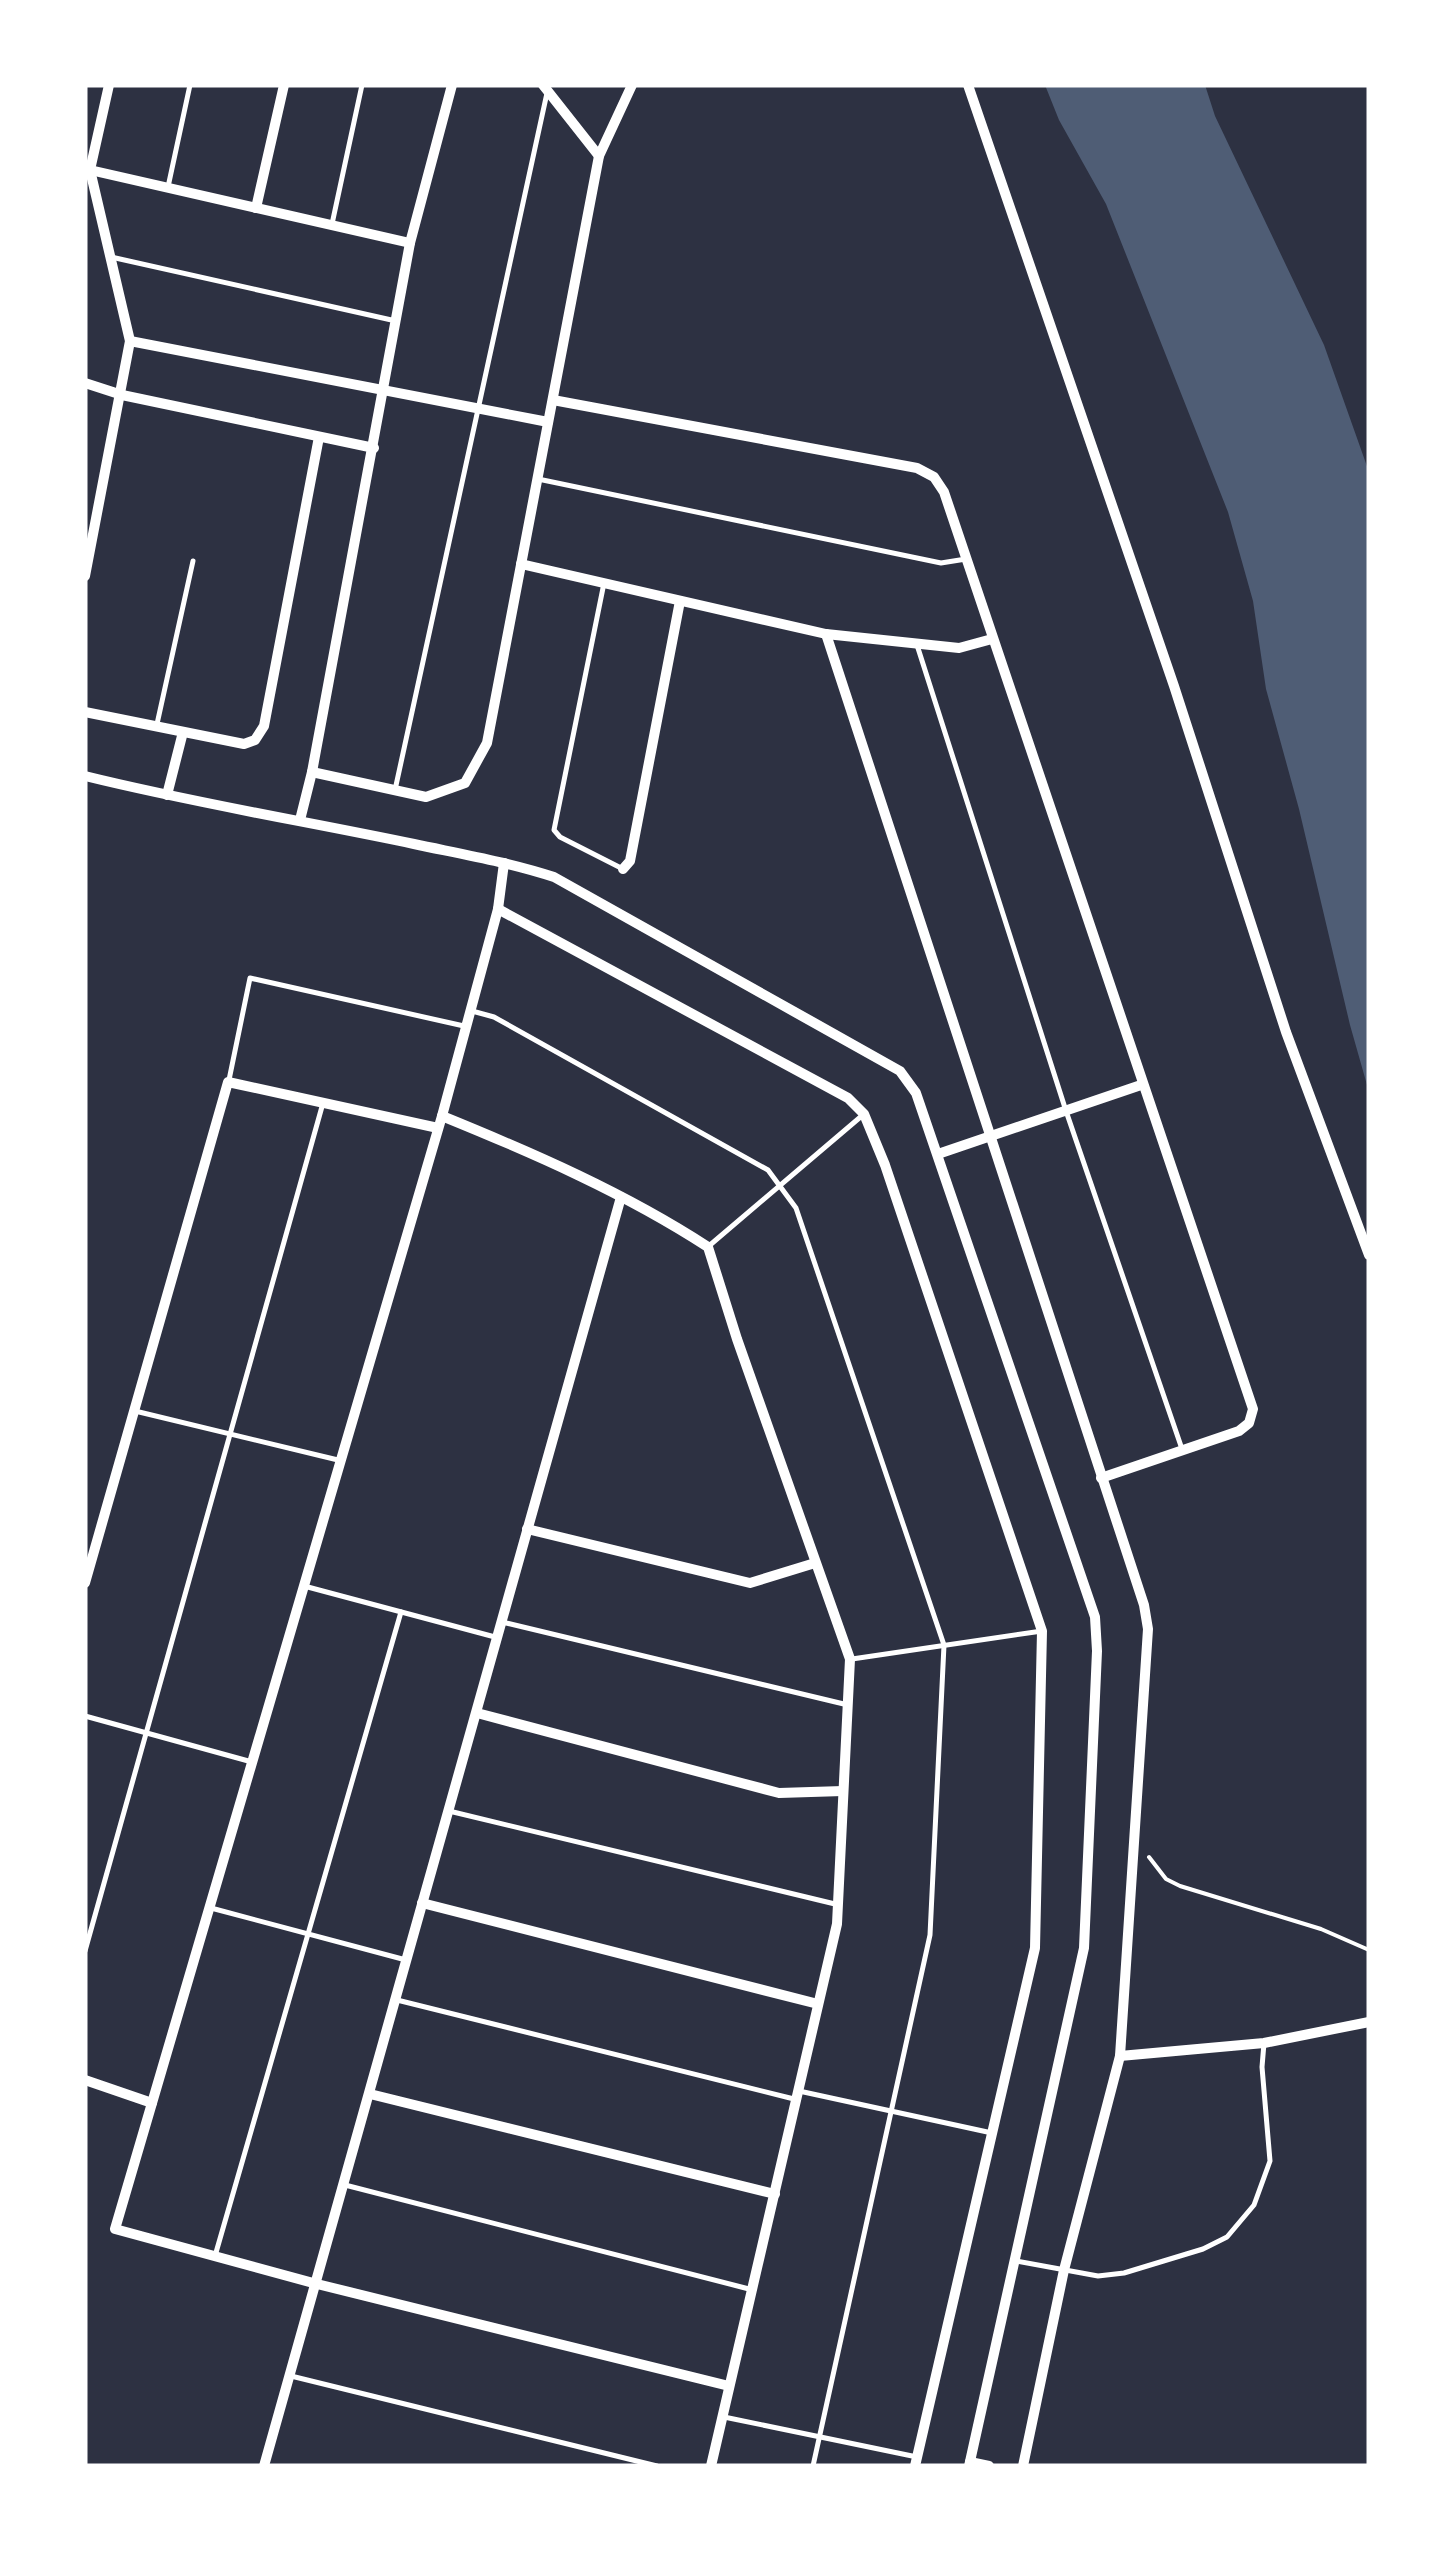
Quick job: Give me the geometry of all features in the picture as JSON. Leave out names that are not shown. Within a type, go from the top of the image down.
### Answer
[{"type":"street","points":[[85,576],[130,341],[90,170],[109,85]]},
{"type":"street","points":[[256,208],[284,85]]},
{"type":"street","points":[[300,820],[374,448],[410,242],[452,85]]},
{"type":"street","points":[[312,772],[426,797],[465,783],[487,744],[600,156],[632,85]]},
{"type":"street","points":[[968,85],[1174,686],[1286,1032],[1369,1255]]},
{"type":"street","points":[[545,87],[600,156]]},
{"type":"street","points":[[90,170],[410,242]]},
{"type":"street","points":[[130,341],[548,422]]},
{"type":"street","points":[[85,383],[122,395],[374,448]]},
{"type":"street","points":[[553,400],[917,468],[934,477],[944,492],[1253,1409],[1249,1422],[1239,1431],[1101,1478]]},
{"type":"street","points":[[85,712],[244,744],[255,740],[264,726],[320,437]]},
{"type":"street","points":[[522,564],[826,634],[960,648],[992,639]]},
{"type":"street","points":[[623,869],[630,861],[680,601]]},
{"type":"street","points":[[826,634],[1144,1604],[1148,1630],[1120,2056],[1064,2270],[1023,2466]]},
{"type":"street","points":[[167,796],[184,732]]},
{"type":"street","points":[[85,776],[504,863],[554,877],[900,1071],[916,1094],[1095,1616],[1084,1948],[969,2464],[989,2466]]},
{"type":"street","points":[[504,863],[498,910],[442,1116],[115,2228],[317,2284],[729,2386]]},
{"type":"street","points":[[498,910],[848,1098],[864,1114],[885,1165],[1042,1631],[1034,1948],[916,2462]]},
{"type":"street","points":[[85,1583],[228,1082],[438,1128]]},
{"type":"street","points":[[938,1154],[1141,1085]]},
{"type":"street","points":[[442,1116],[516,1146],[621,1197],[708,1247],[850,1659],[837,1924],[712,2466]]},
{"type":"street","points":[[264,2466],[621,1197]]},
{"type":"street","points":[[528,1530],[750,1583],[816,1563]]},
{"type":"street","points":[[477,1712],[780,1793],[843,1791]]},
{"type":"street","points":[[422,1903],[818,2004]]},
{"type":"street","points":[[1120,2056],[1264,2044],[1369,2022]]},
{"type":"street","points":[[85,2080],[152,2103]]},
{"type":"street","points":[[370,2094],[775,2194]]},
{"type":"lane","points":[[168,188],[190,85]]},
{"type":"lane","points":[[331,225],[362,85]]},
{"type":"lane","points":[[394,790],[545,87]]},
{"type":"lane","points":[[111,258],[396,321]]},
{"type":"lane","points":[[538,479],[941,562],[966,559]]},
{"type":"lane","points":[[157,726],[193,561]]},
{"type":"lane","points":[[604,583],[554,830],[560,837],[623,869]]},
{"type":"lane","points":[[917,645],[1066,1112],[1182,1450]]},
{"type":"lane","points":[[228,1082],[250,978],[467,1026]]},
{"type":"lane","points":[[472,1010],[494,1017],[768,1170],[781,1185],[796,1208],[944,1645],[930,1936],[813,2466]]},
{"type":"lane","points":[[85,1951],[323,1103]]},
{"type":"lane","points":[[708,1247],[864,1114]]},
{"type":"lane","points":[[134,1410],[341,1461]]},
{"type":"lane","points":[[304,1586],[498,1638]]},
{"type":"lane","points":[[215,2256],[401,1612]]},
{"type":"lane","points":[[502,1622],[848,1706]]},
{"type":"lane","points":[[850,1659],[1042,1631]]},
{"type":"lane","points":[[85,1716],[252,1762]]},
{"type":"lane","points":[[448,1810],[838,1905]]},
{"type":"lane","points":[[210,1908],[406,1960]]},
{"type":"lane","points":[[396,2000],[798,2095],[992,2133]]},
{"type":"lane","points":[[1016,2262],[1098,2276],[1124,2273],[1203,2249],[1228,2237],[1254,2205],[1270,2161],[1262,2066],[1264,2044]]},
{"type":"lane","points":[[345,2184],[752,2290]]},
{"type":"lane","points":[[290,2376],[657,2466]]},
{"type":"lane","points":[[722,2417],[916,2462]]},
{"type":"path","points":[[1136,1850],[1147,1855],[1166,1879],[1180,1886],[1321,1928],[1369,1950]]},
{"type":"water","points":[[1045,85],[1205,85],[1215,116],[1324,345],[1369,472],[1369,1092],[1266,689],[1253,601],[1228,512],[1106,204],[1059,120]]}]
